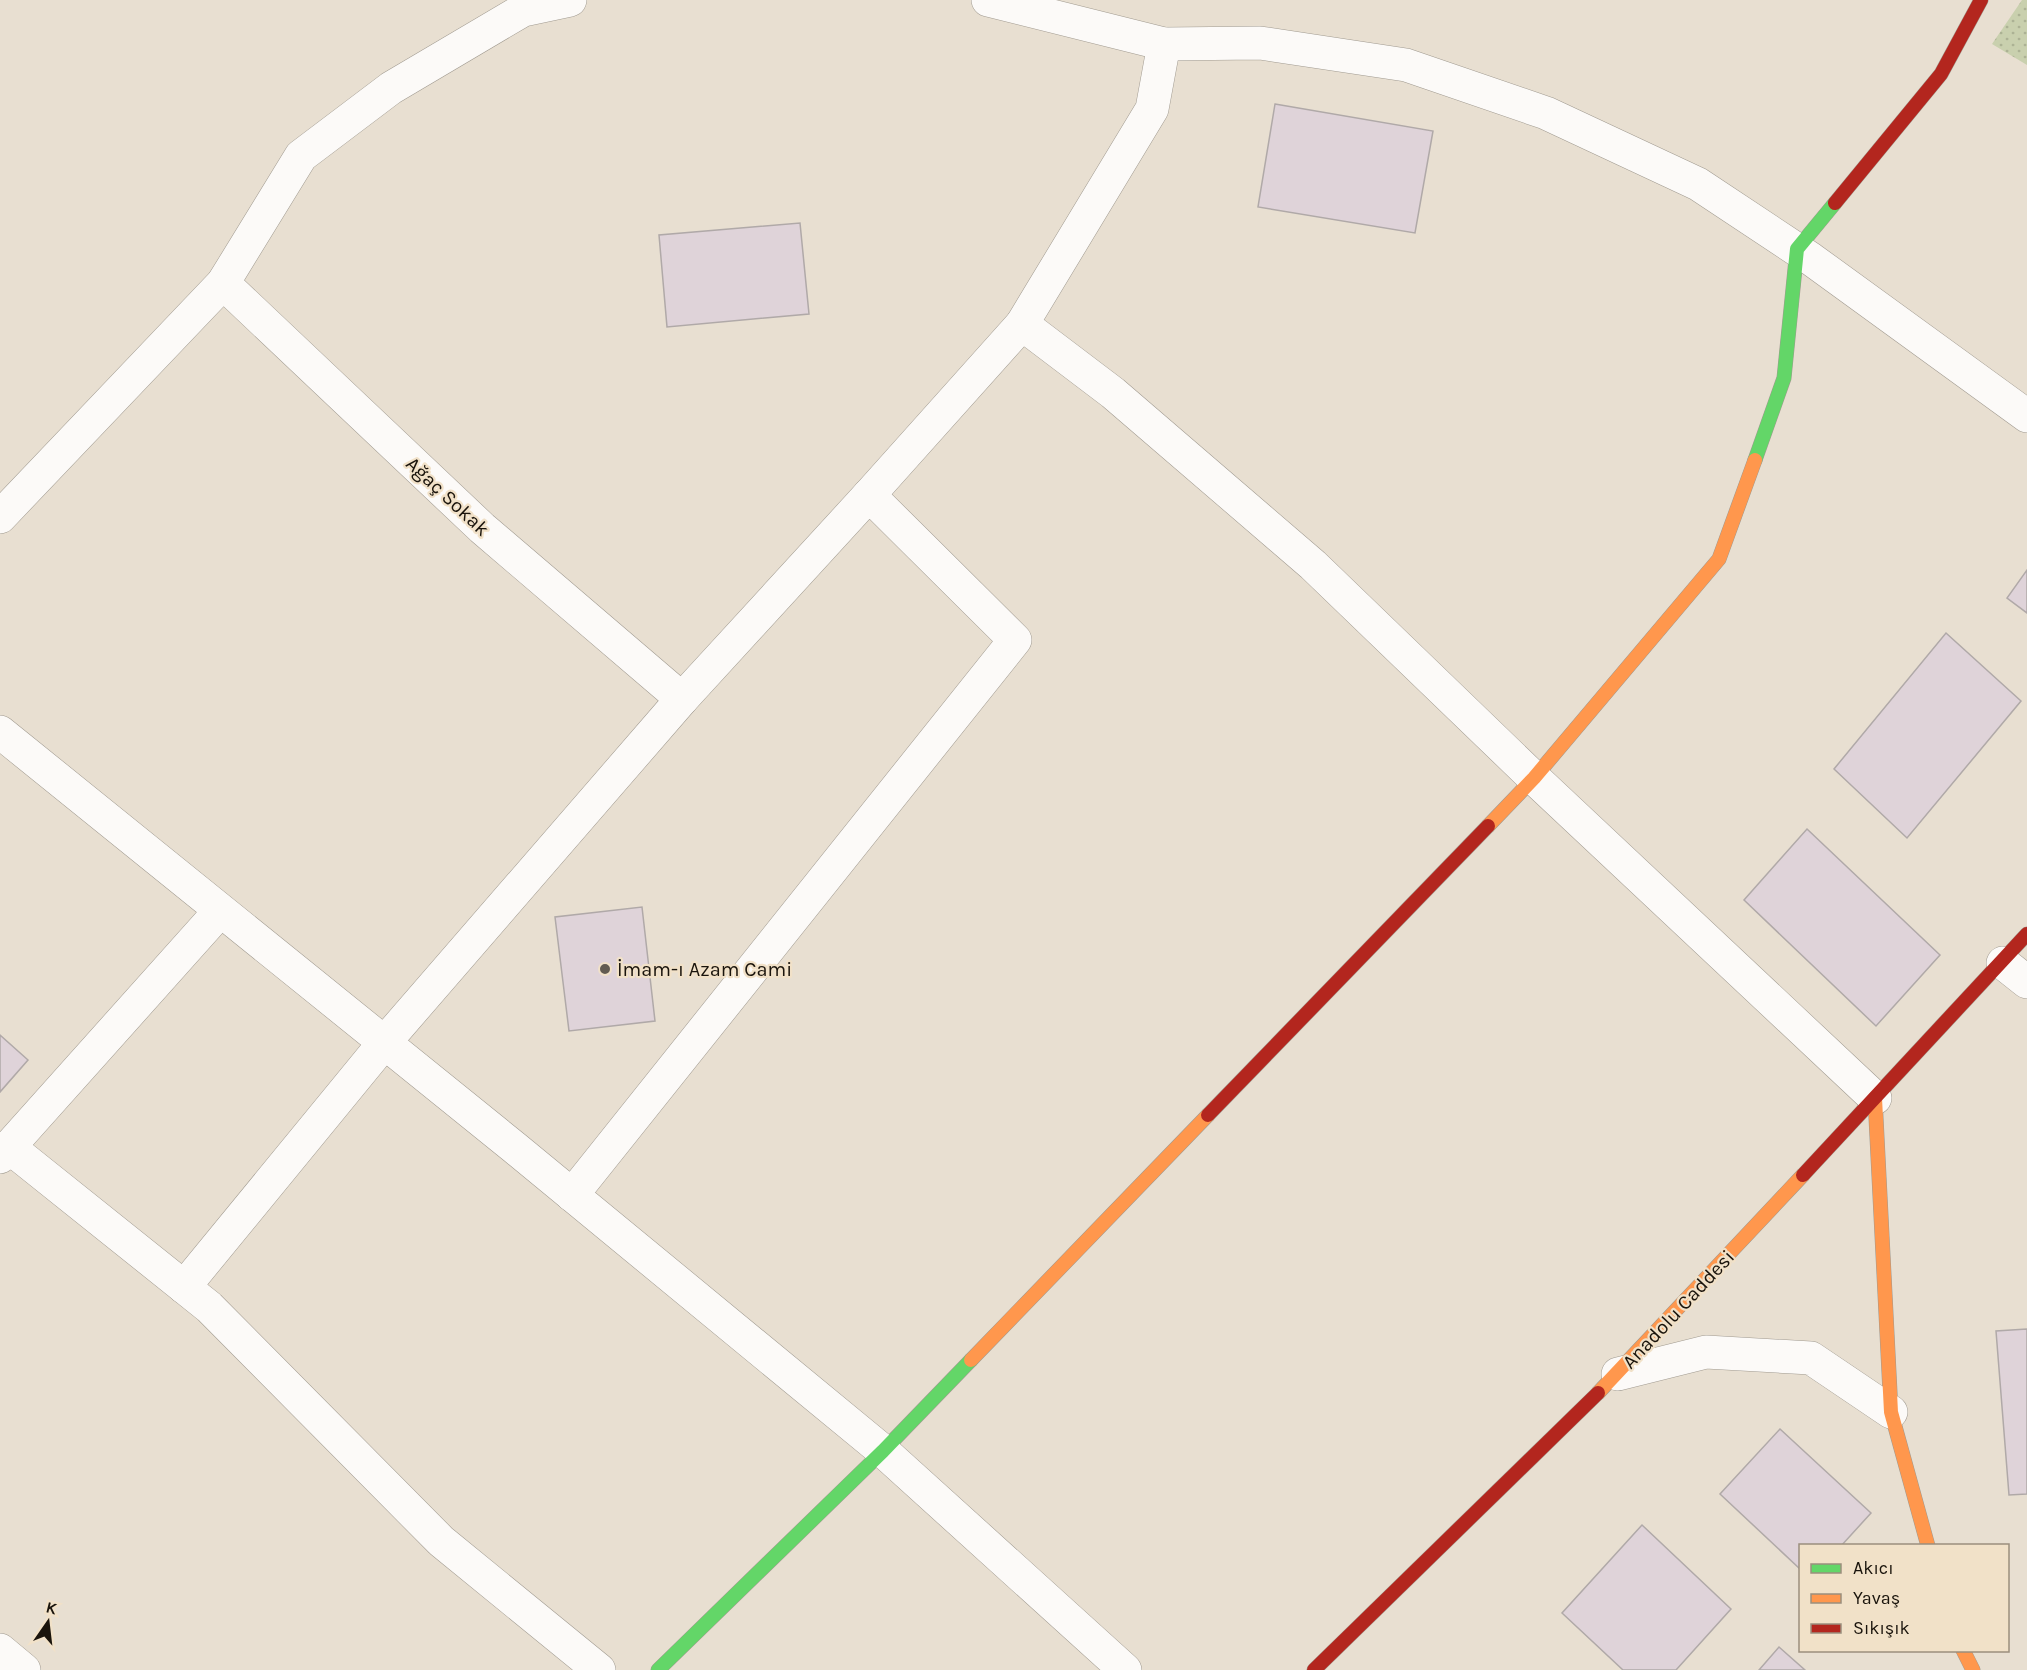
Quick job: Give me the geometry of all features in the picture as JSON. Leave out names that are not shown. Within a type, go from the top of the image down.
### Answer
[{"type":"street","points":[[0,517],[223,283],[301,156],[391,88],[523,10],[570,0]]},
{"type":"street","points":[[988,0],[1164,44],[1260,43],[1406,65],[1546,113],[1698,184],[1797,249],[2027,416]]},
{"type":"street","points":[[658,1670],[883,1450],[1534,778],[1719,559],[1784,378],[1797,249],[1941,74],[1981,0]]},
{"type":"street","points":[[184,1287],[384,1043],[682,699],[1022,324],[1152,109],[1164,44]]},
{"type":"street","name":"Ağaç Sokak","points":[[223,283],[482,528],[682,699]]},
{"type":"street","points":[[1022,324],[1113,393],[1313,565],[1534,778],[1875,1098],[1891,1412],[1928,1544]]},
{"type":"street","points":[[572,1195],[1015,640],[869,495]]},
{"type":"street","points":[[0,732],[883,1450],[1125,1670]]},
{"type":"street","points":[[220,911],[5,1152],[209,1307],[441,1541],[599,1670]]},
{"type":"street","name":"Anadolu Caddesi","points":[[1314,1670],[1618,1374],[1875,1098],[2015,972],[2027,934]]},
{"type":"street","points":[[1618,1374],[1706,1352],[1811,1358],[1891,1412]]},
{"type":"street","points":[[0,1650],[24,1670]]},
{"type":"street","points":[[1964,1652],[1973,1670]]},
{"type":"green space","points":[[2022,0],[2027,0],[2027,65],[1992,44]]},
{"type":"building","points":[[1275,104],[1433,131],[1415,233],[1258,207]]},
{"type":"building","points":[[800,223],[809,314],[667,327],[659,235]]},
{"type":"building","points":[[2027,570],[2027,613],[2007,598]]},
{"type":"building","points":[[1946,633],[2021,701],[1907,838],[1834,769]]},
{"type":"building","points":[[1807,829],[1940,955],[1876,1026],[1744,900]]},
{"type":"building","name":"İmam-ı Azam Cami","points":[[642,907],[655,1021],[569,1031],[555,917]]},
{"type":"building","points":[[0,1035],[28,1060],[0,1092]]},
{"type":"building","points":[[2027,1329],[2027,1494],[2009,1495],[1996,1331]]},
{"type":"building","points":[[1780,1429],[1871,1513],[1843,1544],[1799,1544],[1799,1568],[1720,1494]]},
{"type":"building","points":[[1642,1525],[1731,1609],[1676,1670],[1623,1670],[1562,1613]]},
{"type":"building","points":[[1779,1647],[1805,1670],[1759,1670]]},
{"type":"traffic: fast","points":[[1755,460],[1784,378],[1797,249],[1835,203]]},
{"type":"traffic: fast","points":[[658,1670],[883,1451],[971,1360]]},
{"type":"traffic: slow","points":[[1488,826],[1534,778],[1719,559],[1755,460]]},
{"type":"traffic: slow","points":[[1875,1098],[1891,1412],[1927,1544]]},
{"type":"traffic: slow","points":[[971,1360],[1208,1115]]},
{"type":"traffic: slow","points":[[1598,1393],[1803,1175]]},
{"type":"traffic: slow","points":[[1964,1652],[1973,1670]]},
{"type":"traffic: jam","points":[[1835,203],[1941,74],[1981,0]]},
{"type":"traffic: jam","points":[[1208,1115],[1488,826]]},
{"type":"traffic: jam","points":[[1803,1175],[2027,934]]},
{"type":"traffic: jam","points":[[1314,1670],[1598,1393]]},
{"type":"place","name":"İmam-ı Azam Cami","points":[[605,969]]}]
